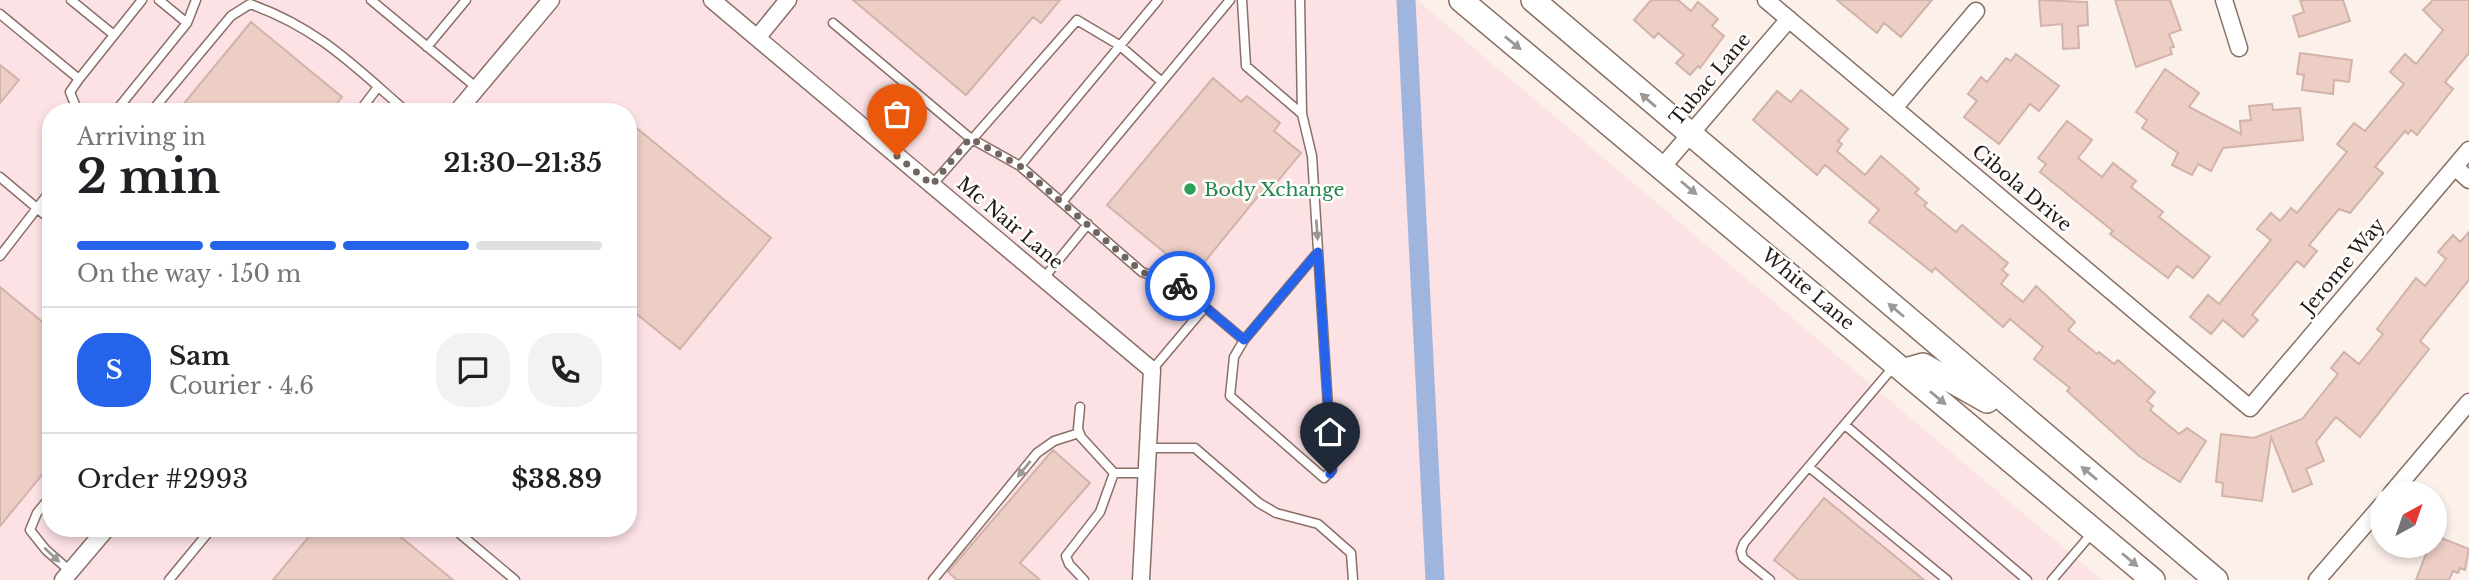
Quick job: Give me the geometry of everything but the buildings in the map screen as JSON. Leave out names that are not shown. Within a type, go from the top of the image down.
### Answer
[{"type":"main road","name":"White Lane","points":[[1461,0],[1663,166],[2153,580]]},
{"type":"main road","points":[[1533,0],[2216,580]]},
{"type":"main road","points":[[1901,366],[1923,366],[2039,430]]},
{"type":"street","points":[[464,103],[551,0]]},
{"type":"street","name":"Mc Nair Lane","points":[[712,0],[1152,370]]},
{"type":"street","points":[[757,38],[788,0]]},
{"type":"street","name":"Cibola Drive","points":[[1766,0],[2249,408]]},
{"type":"street","points":[[2224,0],[2239,48]]},
{"type":"street","points":[[1894,108],[1976,11]]},
{"type":"street","name":"Tubac Lane","points":[[1663,166],[1789,19]]},
{"type":"street","name":"Jerome Way","points":[[2249,408],[2469,150]]},
{"type":"street","points":[[2455,167],[2469,180]]},
{"type":"street","points":[[1141,580],[1152,370]]},
{"type":"street","points":[[2403,481],[2467,409]]},
{"type":"street","points":[[2317,580],[2370,519]]},
{"type":"street","points":[[67,576],[100,537]]},
{"type":"lane","points":[[71,0],[114,35]]},
{"type":"lane","points":[[75,103],[71,92],[79,79],[142,0]]},
{"type":"lane","points":[[159,0],[187,23]]},
{"type":"lane","points":[[122,103],[187,23],[196,0]]},
{"type":"lane","points":[[371,0],[477,88]]},
{"type":"lane","points":[[1020,166],[1158,0]]},
{"type":"lane","points":[[1062,201],[1230,0]]},
{"type":"lane","points":[[1242,0],[1246,66],[1302,114]]},
{"type":"lane","points":[[1300,0],[1302,114],[1312,156],[1332,470],[1324,478],[1230,396],[1234,358],[1244,340],[1318,252]]},
{"type":"lane","points":[[427,47],[462,1]]},
{"type":"lane","points":[[158,103],[231,16],[250,4],[288,18],[321,38],[396,103]]},
{"type":"lane","points":[[0,14],[79,79]]},
{"type":"lane","points":[[932,185],[1073,21],[1079,19],[1119,46],[1162,82]]},
{"type":"lane","points":[[833,23],[970,138],[1020,166],[1142,272],[1175,284],[1244,340]]},
{"type":"lane","points":[[366,103],[378,88]]},
{"type":"lane","points":[[0,177],[42,213]]},
{"type":"lane","points":[[0,256],[42,201]]},
{"type":"lane","points":[[1043,279],[1088,224]]},
{"type":"lane","points":[[1152,370],[1205,307]]},
{"type":"lane","points":[[1770,580],[1743,558],[1741,551],[1845,425],[1901,366]]},
{"type":"lane","points":[[1080,407],[1079,433],[1114,473],[1147,473]]},
{"type":"lane","points":[[1845,425],[2027,580]]},
{"type":"lane","points":[[933,580],[1037,453],[1054,441],[1079,433]]},
{"type":"lane","points":[[1148,449],[1195,448],[1276,513],[1318,524],[1351,552],[1353,580]]},
{"type":"lane","points":[[1809,467],[1947,580]]},
{"type":"lane","points":[[1084,580],[1069,564],[1066,555],[1100,512],[1114,473]]},
{"type":"lane","points":[[42,507],[30,530],[67,576]]},
{"type":"lane","points":[[2052,580],[2095,530]]},
{"type":"lane","points":[[169,580],[205,537]]},
{"type":"lane","points":[[464,537],[515,580]]},
{"type":"shaded area","points":[[0,0],[1417,0],[2102,580],[0,580]]},
{"type":"waterway","points":[[1406,0],[1435,580]]},
{"type":"way so far","points":[[897,156],[932,185],[970,138],[1020,166],[1142,272],[1180,286]]},
{"type":"place","name":"Body Xchange","points":[[1190,189]]},
{"type":"route","points":[[1180,286],[1244,340],[1318,252],[1332,470],[1330,474]]}]
